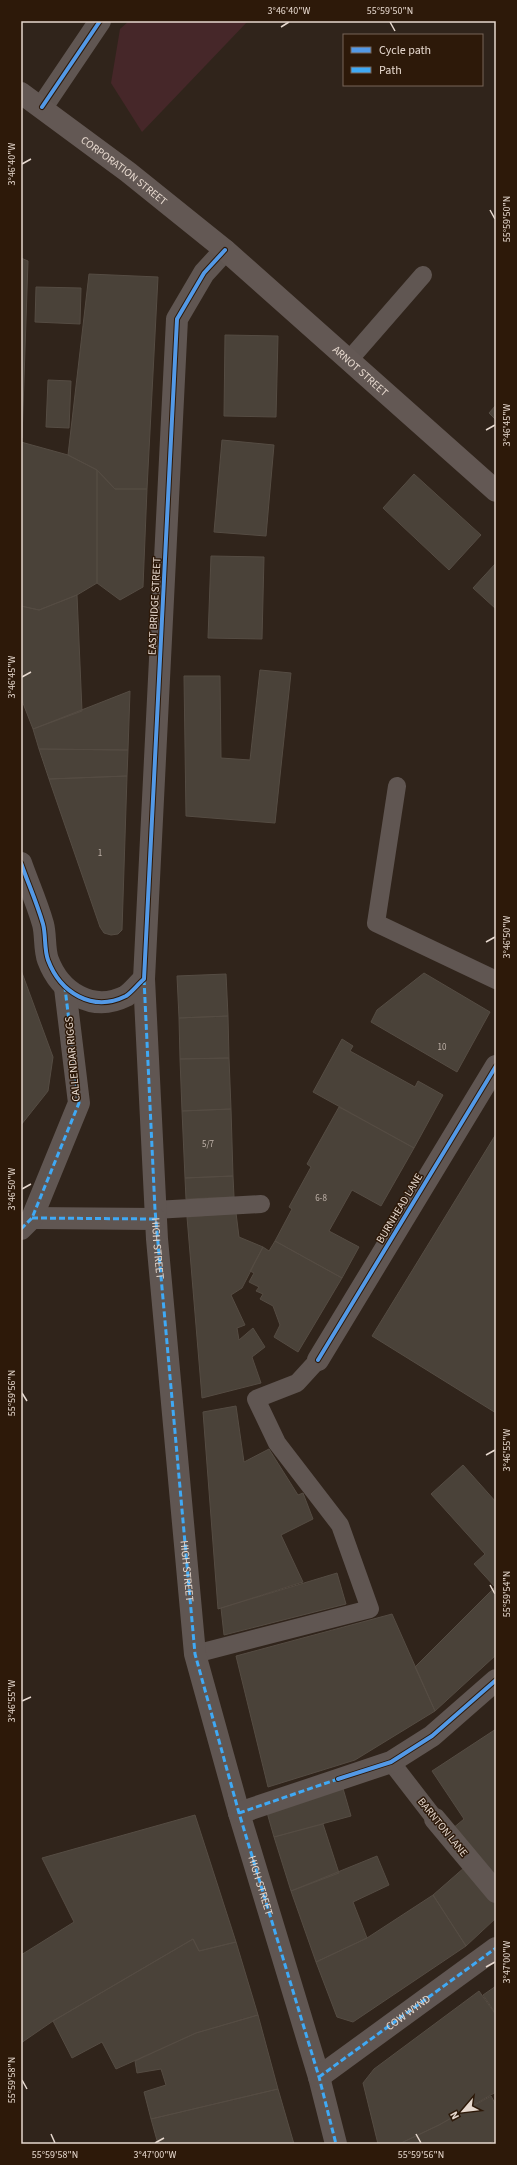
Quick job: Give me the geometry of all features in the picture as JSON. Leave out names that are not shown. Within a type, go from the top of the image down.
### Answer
[{"type":"main road","name":"CORPORATION STREET","points":[[21,94],[42,107],[128,172],[225,250]]},
{"type":"main road","name":"ARNOT STREET","points":[[225,250],[496,491]]},
{"type":"street","points":[[42,107],[100,21]]},
{"type":"street","name":"EAST BRIDGE STREET","points":[[144,979],[177,319],[204,273],[225,250]]},
{"type":"street","name":"CALLENDAR RIGGS","points":[[21,863],[43,925],[47,958],[59,981],[79,1103],[27,1224],[155,1214]]},
{"type":"street","points":[[59,981],[84,1000],[105,1002],[126,996],[144,979]]},
{"type":"street","name":"HIGH STREET","points":[[144,979],[155,1214],[195,1654],[239,1812],[320,2077],[336,2144]]},
{"type":"street","name":"BURNHEAD LANE","points":[[318,1360],[496,1066]]},
{"type":"street","points":[[239,1812],[391,1762],[432,1736],[496,1680]]},
{"type":"street","name":"BARNTON LANE","points":[[434,1819],[496,1892]]},
{"type":"street","name":"COW WYND","points":[[320,2077],[496,1948]]},
{"type":"lane","points":[[349,360],[423,276]]},
{"type":"lane","points":[[397,786],[376,923],[496,980]]},
{"type":"lane","points":[[155,1214],[261,1204]]},
{"type":"lane","points":[[195,1654],[370,1609],[340,1525],[276,1443],[256,1398],[297,1383],[318,1360]]},
{"type":"lane","name":"BARNTON LANE","points":[[391,1762],[434,1819]]},
{"type":"shaded area","points":[[129,21],[248,21],[142,132],[111,83],[120,29]]},
{"type":"building","points":[[21,258],[28,261],[22,438],[21,438]]},
{"type":"building","points":[[89,274],[158,277],[147,489],[115,489],[97,470],[68,455]]},
{"type":"building","points":[[36,287],[81,288],[80,324],[35,322]]},
{"type":"building","points":[[225,335],[278,336],[276,417],[224,416]]},
{"type":"building","points":[[48,380],[71,381],[69,428],[46,427]]},
{"type":"building","points":[[496,405],[496,420],[489,413]]},
{"type":"building","points":[[222,440],[274,445],[266,536],[214,532]]},
{"type":"building","points":[[21,442],[68,455],[97,470],[97,583],[77,595],[39,610],[21,606]]},
{"type":"building","points":[[97,470],[115,489],[147,489],[143,587],[120,600],[97,583]]},
{"type":"building","points":[[414,474],[481,535],[449,570],[383,508]]},
{"type":"building","points":[[211,556],[264,557],[262,639],[208,638]]},
{"type":"building","points":[[496,563],[496,609],[473,588]]},
{"type":"building","points":[[77,595],[82,711],[33,729],[21,698],[21,606],[39,610]]},
{"type":"building","points":[[260,670],[291,673],[275,823],[186,816],[184,676],[220,676],[221,758],[250,760]]},
{"type":"building","points":[[130,691],[128,750],[39,749],[33,729]]},
{"type":"building","points":[[39,749],[128,750],[127,776],[49,779]]},
{"type":"building","points":[[127,776],[122,930],[118,934],[111,935],[104,933],[100,927],[49,779]]},
{"type":"building","points":[[21,970],[53,1057],[48,1091],[21,1125]]},
{"type":"building","points":[[424,973],[490,1012],[457,1072],[371,1022],[377,1010]]},
{"type":"building","points":[[226,974],[228,1016],[179,1018],[177,976]]},
{"type":"building","points":[[228,1016],[229,1058],[180,1059],[179,1018]]},
{"type":"building","points":[[342,1039],[353,1046],[350,1051],[415,1087],[418,1081],[443,1095],[414,1148],[313,1092]]},
{"type":"building","points":[[229,1058],[231,1109],[182,1111],[180,1059]]},
{"type":"building","points":[[339,1107],[414,1148],[381,1206],[352,1190],[329,1231],[359,1247],[342,1278],[275,1241],[292,1209],[289,1207],[311,1167],[307,1164]]},
{"type":"building","points":[[231,1109],[233,1176],[185,1178],[182,1111]]},
{"type":"building","points":[[496,1134],[496,1413],[372,1336]]},
{"type":"building","points":[[233,1176],[234,1197],[186,1199],[185,1178]]},
{"type":"building","points":[[236,1213],[239,1237],[263,1247],[242,1288],[231,1295],[245,1325],[237,1328],[239,1340],[253,1328],[265,1347],[252,1357],[261,1383],[202,1398],[187,1217]]},
{"type":"building","points":[[275,1241],[342,1278],[298,1352],[274,1337],[280,1325],[273,1306],[260,1299],[263,1294],[256,1291],[259,1287],[249,1282],[254,1273],[250,1271],[263,1247],[269,1251]]},
{"type":"building","points":[[236,1406],[244,1462],[269,1449],[298,1495],[303,1493],[313,1519],[281,1535],[303,1582],[218,1609],[203,1412]]},
{"type":"building","points":[[463,1465],[496,1502],[496,1655],[435,1711],[415,1667],[495,1587],[474,1564],[485,1554],[431,1494]]},
{"type":"building","points":[[337,1573],[346,1604],[224,1635],[221,1608]]},
{"type":"building","points":[[392,1614],[435,1711],[355,1760],[268,1787],[236,1656]]},
{"type":"building","points":[[496,1729],[496,1882],[452,1829],[464,1819],[432,1771]]},
{"type":"building","points":[[342,1785],[351,1816],[274,1837],[266,1809]]},
{"type":"building","points":[[195,1815],[236,1942],[199,1951],[193,1939],[53,2021],[21,2043],[21,1955],[74,1922],[42,1858]]},
{"type":"building","points":[[323,1824],[339,1873],[291,1891],[274,1837]]},
{"type":"building","points":[[377,1856],[389,1885],[353,1902],[367,1938],[316,1962],[291,1891]]},
{"type":"building","points":[[465,1867],[496,1904],[496,1918],[466,1946],[433,1895]]},
{"type":"building","points":[[433,1895],[466,1946],[353,2022],[337,2017],[316,1962],[367,1938]]},
{"type":"building","points":[[193,1939],[199,1951],[236,1942],[258,2015],[196,2033],[116,2069],[102,2042],[72,2058],[53,2021]]},
{"type":"building","points":[[496,1986],[496,2014],[483,1995]]},
{"type":"building","points":[[479,1991],[496,2015],[496,2092],[439,2125],[399,2144],[378,2144],[363,2083],[374,2069]]},
{"type":"building","points":[[258,2015],[278,2089],[151,2119],[144,2092],[166,2085],[161,2069],[137,2073],[135,2061],[196,2033]]},
{"type":"building","points":[[278,2089],[294,2144],[158,2144],[151,2119]]},
{"type":"building","points":[[491,2096],[496,2105],[496,2140],[487,2144],[399,2144],[439,2125]]},
{"type":"marked path","points":[[144,979],[155,1210],[195,1654],[239,1813],[319,2077],[336,2144]]},
{"type":"marked path","points":[[21,1229],[32,1218],[79,1103],[65,988]]},
{"type":"marked path","points":[[32,1218],[155,1219]]},
{"type":"marked path","points":[[239,1813],[338,1779]]},
{"type":"marked path","points":[[319,2077],[496,1948]]},
{"type":"cycle path","points":[[42,107],[100,21]]},
{"type":"cycle path","points":[[21,863],[43,924],[48,960],[60,982],[69,990],[90,1001],[113,1001],[126,996],[144,979],[177,319],[204,273],[225,250]]},
{"type":"cycle path","points":[[318,1360],[496,1066]]},
{"type":"cycle path","points":[[338,1779],[391,1762],[432,1736],[496,1680]]}]
